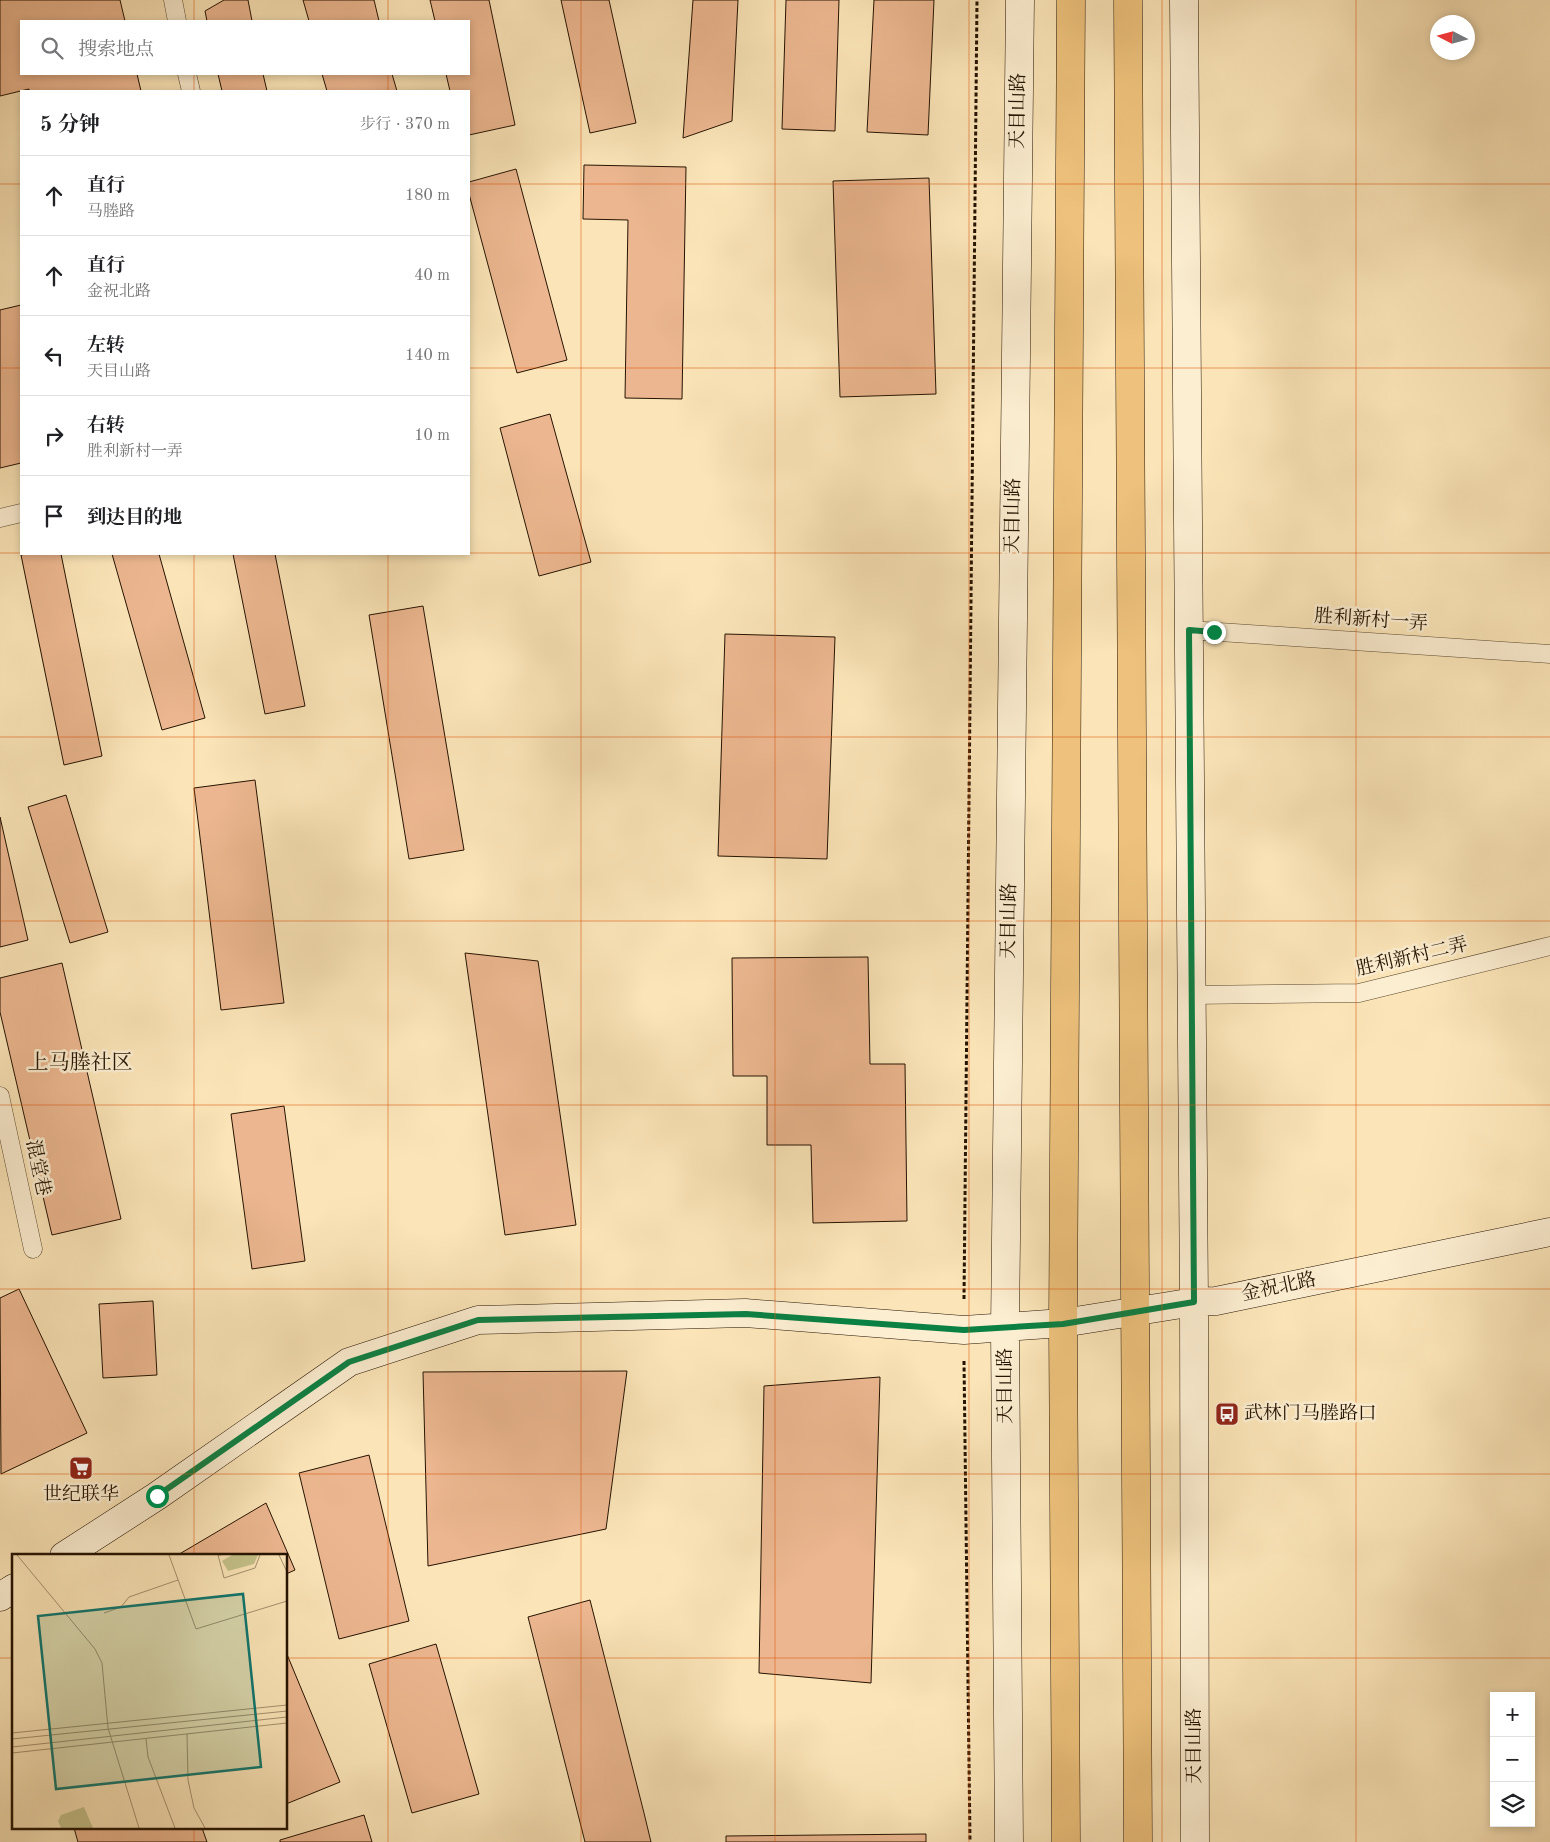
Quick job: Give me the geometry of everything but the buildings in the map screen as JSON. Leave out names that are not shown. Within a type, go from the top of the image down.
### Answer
[{"type":"main road","name":"天目山路","points":[[1009,1842],[1005,1328],[1020,0]]},
{"type":"main road","points":[[1066,1842],[1063,1324],[1071,0]]},
{"type":"main road","points":[[1128,0],[1138,1842]]},
{"type":"main road","name":"天目山路","points":[[1184,0],[1194,1302],[1195,1842]]},
{"type":"main road","name":"金祝北路","points":[[67,1554],[157,1496],[349,1362],[478,1320],[746,1314],[964,1330],[1063,1324],[1194,1302],[1216,1301],[1550,1232]]},
{"type":"main road","points":[[0,1597],[12,1589]]},
{"type":"lane","points":[[173,0],[177,20]]},
{"type":"lane","points":[[187,75],[191,90]]},
{"type":"lane","points":[[0,518],[20,513]]},
{"type":"lane","name":"胜利新村一弄","points":[[1189,630],[1550,654]]},
{"type":"lane","name":"胜利新村二弄","points":[[1191,995],[1359,993],[1550,946]]},
{"type":"lane","name":"混堂巷","points":[[0,1096],[33,1248]]},
{"type":"path","points":[[970,1842],[964,1330],[977,0]]},
{"type":"place","name":"武林门马塍路口","points":[[1227,1414]]},
{"type":"place","name":"世纪联华","points":[[81,1468]]},
{"type":"district","name":"上马塍社区","points":[[80,1063]]},
{"type":"route","points":[[157,1496],[349,1362],[478,1320],[746,1314],[964,1330],[1063,1324],[1194,1302],[1189,630],[1214,632]]}]
